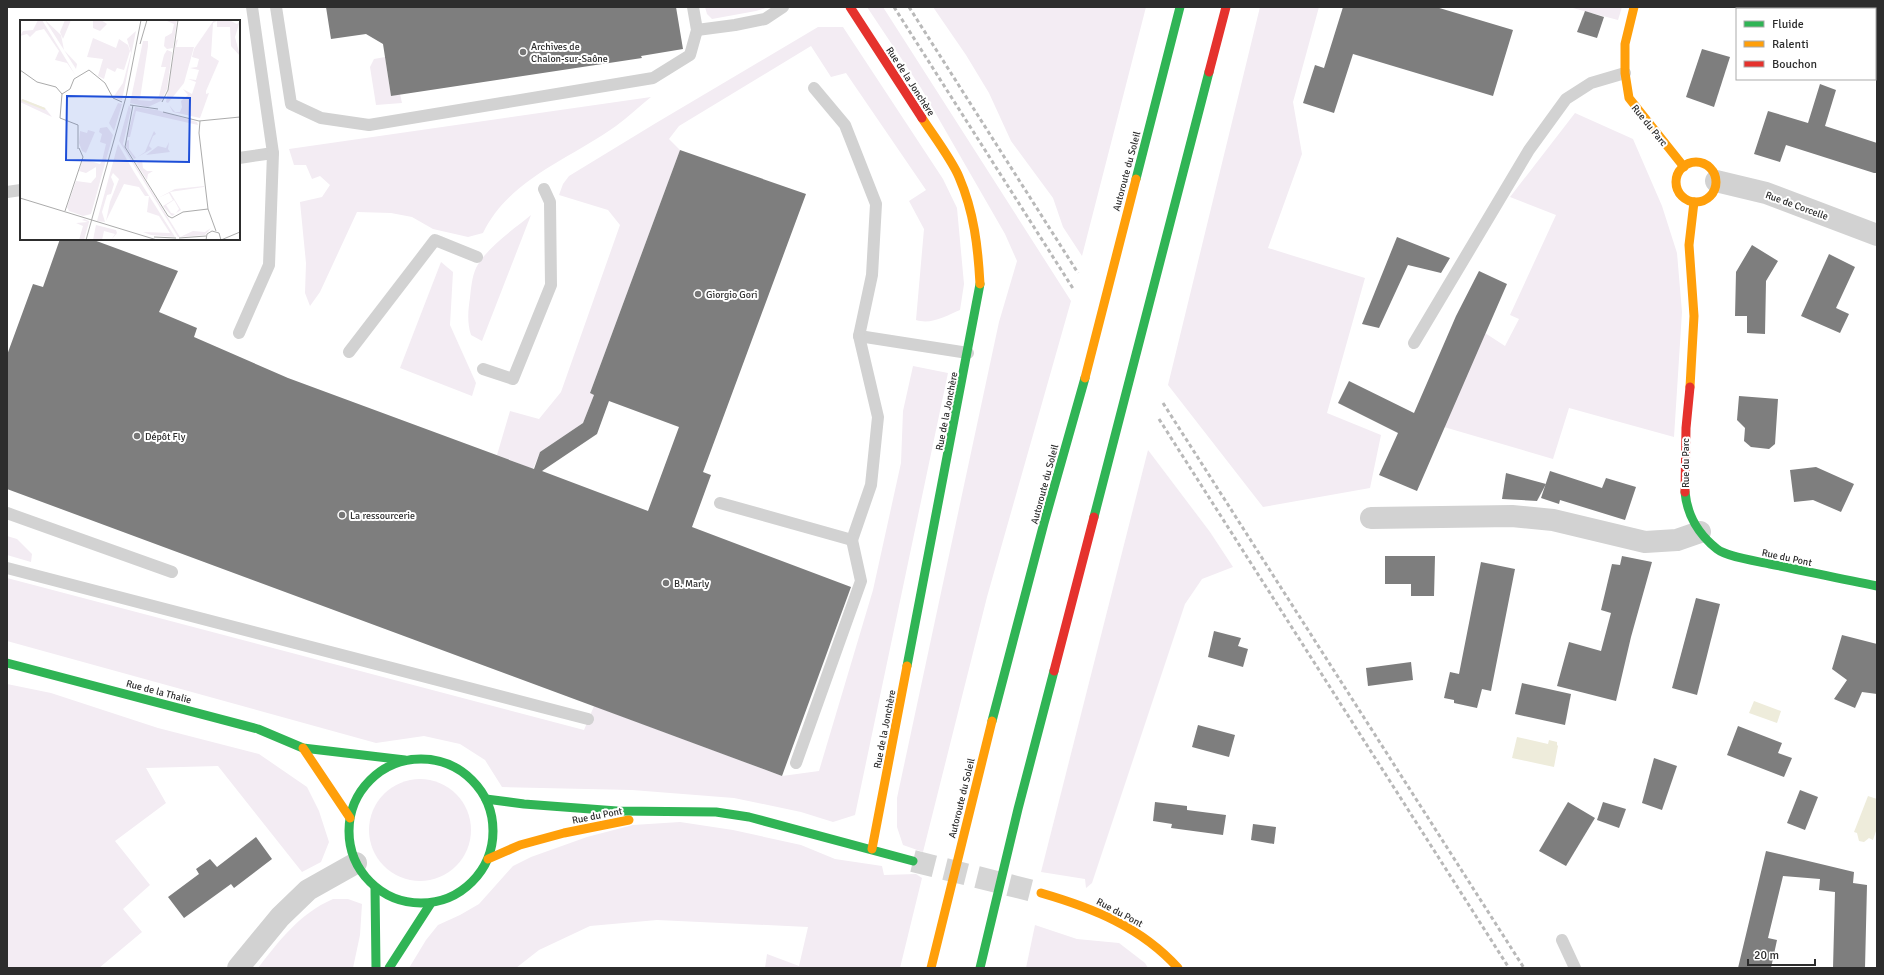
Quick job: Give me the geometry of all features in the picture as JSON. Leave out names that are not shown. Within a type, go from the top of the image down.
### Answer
[{"type":"main road","name":"Rue de la Jonchère","points":[[850,7],[959,176],[973,216],[978,249],[980,290],[872,849]]},
{"type":"main road","name":"Autoroute du Soleil","points":[[932,965],[972,799],[1044,523],[1092,352],[1106,292],[1180,7]]},
{"type":"main road","points":[[980,968],[1018,809],[1226,7]]},
{"type":"main road","name":"Rue du Parc","points":[[1634,7],[1625,44],[1625,73],[1629,98],[1684,167]]},
{"type":"main road","points":[[1693,163],[1701,163],[1711,169],[1716,181],[1712,194],[1707,199],[1694,202],[1683,197],[1677,188],[1677,176],[1684,167],[1693,163]]},
{"type":"main road","name":"Rue du Parc","points":[[1694,202],[1689,245],[1694,316],[1693,347],[1686,428],[1684,482],[1686,502],[1692,519],[1700,532]]},
{"type":"main road","name":"Rue du Pont","points":[[1700,532],[1718,550],[1745,559],[1877,586]]},
{"type":"main road","name":"Rue de la Thalie","points":[[7,663],[258,728],[303,748],[406,760]]},
{"type":"main road","points":[[303,748],[350,818]]},
{"type":"main road","points":[[421,758],[449,764],[461,770],[472,779],[486,799],[492,816],[493,829],[491,850],[488,859],[478,875],[469,885],[457,894],[430,903],[402,900],[388,895],[375,887],[364,876],[356,863],[349,841],[350,818],[357,797],[369,780],[391,765],[406,760],[421,758]]},
{"type":"main road","name":"Rue du Pont","points":[[486,799],[524,804],[617,811],[716,812],[749,817],[913,861]]},
{"type":"main road","name":"Rue du Pont","points":[[488,859],[520,845],[564,833],[624,820],[716,812]]},
{"type":"main road","points":[[375,887],[376,968]]},
{"type":"main road","name":"Rue du Pont","points":[[1041,893],[1078,904],[1109,917],[1136,932],[1170,958],[1178,968]]},
{"type":"main road","points":[[389,968],[430,903]]},
{"type":"street","name":"Rue de Corcelle","points":[[1716,181],[1766,193],[1877,235]]},
{"type":"street","points":[[1371,518],[1512,516],[1553,520],[1645,542],[1677,540],[1700,532]]},
{"type":"street","points":[[238,968],[280,917],[308,890],[356,863]]},
{"type":"lane","points":[[240,333],[269,265],[273,153],[252,7]]},
{"type":"lane","points":[[276,7],[291,104],[321,118],[369,125],[653,78],[690,55],[697,30],[693,7]]},
{"type":"lane","points":[[697,30],[765,19],[783,7]]},
{"type":"lane","points":[[1414,344],[1529,150],[1566,99],[1591,83],[1625,73]]},
{"type":"lane","points":[[796,763],[861,581],[852,540],[871,485],[878,417],[859,336],[872,275],[876,204],[845,125],[814,88]]},
{"type":"lane","points":[[240,158],[273,153]]},
{"type":"lane","points":[[482,369],[514,379],[551,285],[550,202],[544,189]]},
{"type":"lane","points":[[7,192],[20,190]]},
{"type":"lane","points":[[349,352],[435,240],[477,258]]},
{"type":"lane","points":[[859,336],[968,353]]},
{"type":"lane","points":[[720,503],[852,540]]},
{"type":"lane","points":[[7,513],[172,572]]},
{"type":"lane","points":[[7,568],[588,719]]},
{"type":"lane","points":[[1562,940],[1576,968]]},
{"type":"shaded area","points":[[705,7],[769,7],[756,11],[712,19],[707,14]]},
{"type":"shaded area","points":[[867,7],[883,7],[1071,301],[987,597],[923,852],[903,845],[897,827],[897,798],[999,322],[1017,261],[1005,234],[921,88]]},
{"type":"shaded area","points":[[933,7],[1146,7],[1082,256],[1063,227],[1053,198],[1011,141],[989,93],[966,55]]},
{"type":"shaded area","points":[[1260,7],[1319,7],[1293,102],[1302,154],[1268,248],[1365,278],[1327,413],[1381,435],[1370,488],[1263,507],[1168,385]]},
{"type":"shaded area","points":[[1569,7],[1622,7],[1618,20]]},
{"type":"shaded area","points":[[818,27],[843,27],[943,179],[957,208],[964,284],[960,310],[933,321],[916,320],[924,229],[909,201],[926,190],[846,73],[831,77],[811,46],[679,126],[669,139],[680,150],[590,393],[594,395],[583,423],[540,452],[533,469],[497,455],[510,411],[539,419],[561,392],[620,225],[608,210],[559,195],[563,184],[569,176]]},
{"type":"shaded area","points":[[385,57],[391,96],[400,94],[402,103],[376,105],[370,67],[374,59]]},
{"type":"shaded area","points":[[651,97],[616,126],[524,184],[508,198],[494,214],[483,233],[468,237],[433,229],[412,217],[391,213],[357,212],[320,292],[310,306],[305,293],[306,263],[300,202],[322,197],[330,185],[320,176],[312,179],[306,165],[294,165],[289,149]]},
{"type":"shaded area","points":[[1575,113],[1633,139],[1662,206],[1677,253],[1682,312],[1674,437],[1569,408],[1553,459],[1444,427],[1485,333],[1505,346],[1519,319],[1510,315],[1556,215],[1510,197]]},
{"type":"shaded area","points":[[531,215],[482,341],[471,335],[468,316],[472,283],[476,268],[486,253],[493,246]]},
{"type":"shaded area","points":[[441,262],[453,272],[450,325],[476,383],[472,396],[400,368]]},
{"type":"shaded area","points":[[913,366],[948,373],[855,815],[833,822],[801,812],[734,798],[632,790],[502,787],[485,760],[460,744],[424,736],[376,743],[7,641],[7,578],[584,730],[594,706],[782,776],[819,771],[873,590],[901,463],[903,411]]},
{"type":"shaded area","points":[[1148,450],[1210,532],[1233,567],[1202,579],[1185,604],[1092,883],[1086,888],[1085,879],[1041,872]]},
{"type":"shaded area","points":[[7,536],[17,539],[32,554],[31,562],[7,555]]},
{"type":"shaded area","points":[[7,684],[51,693],[158,728],[259,754],[307,787],[319,811],[329,842],[321,862],[302,872],[218,766],[146,768],[166,803],[115,841],[150,885],[123,909],[142,932],[99,968],[7,968]]},
{"type":"shaded area","points":[[1754,701],[1781,711],[1777,723],[1749,713]]},
{"type":"shaded area","points":[[1517,737],[1548,744],[1549,740],[1557,742],[1558,746],[1554,767],[1512,758]]},
{"type":"shaded area","points":[[420,779],[440,783],[448,787],[456,794],[463,802],[467,810],[471,830],[467,850],[463,858],[456,866],[448,873],[440,877],[420,881],[400,877],[392,873],[384,866],[377,858],[373,850],[369,830],[373,810],[377,802],[384,794],[392,787],[400,783]]},
{"type":"shaded area","points":[[1868,796],[1877,799],[1877,828],[1873,840],[1869,838],[1864,842],[1859,841],[1857,833],[1854,832]]},
{"type":"shaded area","points":[[680,822],[733,830],[801,845],[835,859],[882,866],[884,875],[916,874],[922,878],[900,968],[765,968],[767,954],[799,966],[808,927],[657,920],[590,926],[539,950],[516,968],[409,968],[426,940],[438,925],[479,904],[513,866],[531,857],[587,837],[633,825]]},
{"type":"shaded area","points":[[333,899],[348,899],[362,904],[360,935],[353,968],[258,968],[282,938],[300,920],[321,905]]},
{"type":"shaded area","points":[[1035,925],[1077,939],[1119,943],[1145,963],[1148,968],[1026,968]]},
{"type":"building","name":"Archives de Chalon-sur-Saône","points":[[326,7],[676,7],[683,49],[641,56],[642,58],[391,96],[383,44],[366,34],[331,39]]},
{"type":"building","points":[[1343,7],[1436,7],[1513,30],[1493,96],[1353,54],[1334,113],[1303,103],[1315,65],[1324,68]]},
{"type":"building","points":[[1585,11],[1604,17],[1597,38],[1577,32]]},
{"type":"building","points":[[1702,49],[1730,57],[1714,107],[1686,97]]},
{"type":"building","points":[[1820,84],[1836,90],[1825,126],[1877,143],[1877,173],[1786,145],[1780,162],[1754,154],[1768,111],[1808,123]]},
{"type":"building","points":[[680,150],[806,194],[703,472],[711,475],[692,527],[851,587],[782,776],[7,489],[7,355],[33,284],[43,287],[60,240],[94,240],[178,271],[159,312],[197,328],[194,337],[288,378],[534,469],[540,452],[583,423],[594,395],[590,393]],"holes":[[[609,401],[679,427],[648,511],[542,471],[597,434]]]},
{"type":"building","points":[[1397,237],[1450,258],[1441,273],[1408,265],[1379,328],[1362,324]]},
{"type":"building","points":[[1752,245],[1778,261],[1766,281],[1765,334],[1747,333],[1747,316],[1735,316],[1736,272]]},
{"type":"building","points":[[1829,254],[1855,267],[1836,308],[1849,314],[1840,333],[1801,316]]},
{"type":"building","points":[[1479,271],[1507,284],[1417,491],[1379,475],[1398,433],[1338,403],[1349,381],[1414,413],[1456,316]]},
{"type":"building","points":[[1739,396],[1778,399],[1775,444],[1769,449],[1751,447],[1744,441],[1745,428],[1737,420]]},
{"type":"building","points":[[1816,467],[1854,484],[1841,512],[1813,500],[1794,502],[1790,470]]},
{"type":"building","points":[[1550,471],[1602,488],[1606,478],[1636,487],[1625,520],[1560,500],[1559,504],[1541,498]]},
{"type":"building","points":[[1506,473],[1546,484],[1537,501],[1502,499]]},
{"type":"building","points":[[1385,556],[1435,556],[1434,596],[1411,596],[1411,584],[1385,584]]},
{"type":"building","points":[[1622,556],[1652,562],[1631,637],[1616,701],[1557,686],[1569,642],[1601,651],[1611,613],[1601,610],[1612,564],[1620,565]]},
{"type":"building","points":[[1481,562],[1515,569],[1491,691],[1482,689],[1477,708],[1454,703],[1454,700],[1444,698],[1450,672],[1459,674]]},
{"type":"building","points":[[1696,598],[1720,604],[1697,695],[1672,688]]},
{"type":"building","points":[[1214,631],[1241,638],[1238,646],[1248,649],[1243,667],[1208,657]]},
{"type":"building","points":[[1842,635],[1877,644],[1877,694],[1862,692],[1855,708],[1834,699],[1847,680],[1832,669]]},
{"type":"building","points":[[1411,662],[1413,680],[1368,686],[1366,668]]},
{"type":"building","points":[[1522,683],[1571,694],[1565,725],[1515,714]]},
{"type":"building","points":[[1198,725],[1235,735],[1229,757],[1192,747]]},
{"type":"building","points":[[1738,726],[1782,743],[1778,753],[1792,758],[1784,777],[1727,755]]},
{"type":"building","points":[[1654,758],[1677,766],[1662,810],[1642,803]]},
{"type":"building","points":[[1800,790],[1818,797],[1805,830],[1787,823]]},
{"type":"building","points":[[1155,802],[1187,806],[1187,810],[1226,815],[1223,835],[1171,828],[1172,824],[1153,821]]},
{"type":"building","points":[[1568,802],[1595,818],[1566,866],[1539,851]]},
{"type":"building","points":[[1603,802],[1626,809],[1619,828],[1597,820]]},
{"type":"building","points":[[1253,824],[1276,827],[1274,844],[1251,840]]},
{"type":"building","points":[[256,837],[272,859],[234,888],[231,884],[184,918],[168,897],[199,874],[196,869],[210,859],[217,867]]},
{"type":"building","points":[[1766,851],[1854,872],[1853,883],[1867,885],[1865,968],[1833,968],[1835,892],[1819,890],[1820,879],[1783,876],[1768,938],[1777,940],[1771,968],[1738,968]]},
{"type":"tunnel","points":[[913,861],[1041,893]]},
{"type":"railway","points":[[894,7],[1074,290]]},
{"type":"railway","points":[[909,7],[1078,273]]},
{"type":"railway","points":[[1163,403],[1524,968]]},
{"type":"railway","points":[[1159,419],[1509,968]]},
{"type":"traffic: fast","points":[[1136,179],[1180,7]]},
{"type":"traffic: fast","points":[[1094,517],[1209,72]]},
{"type":"traffic: fast","points":[[907,666],[980,284]]},
{"type":"traffic: fast","points":[[992,721],[1044,523],[1085,378]]},
{"type":"traffic: fast","points":[[1685,492],[1688,509],[1699,531],[1722,552],[1742,558],[1877,586]]},
{"type":"traffic: fast","points":[[7,663],[258,729],[303,748],[405,760]]},
{"type":"traffic: fast","points":[[980,968],[1018,809],[1054,671]]},
{"type":"traffic: fast","points":[[414,759],[428,759],[455,767],[467,775],[477,785],[488,803],[492,817],[493,831],[492,845],[488,859],[477,877],[467,887],[449,898],[428,903],[414,903],[387,895],[375,887],[365,877],[354,859],[349,838],[349,824],[357,797],[365,785],[375,775],[393,764],[414,759]]},
{"type":"traffic: fast","points":[[486,799],[524,804],[617,811],[716,812],[749,817],[913,861]]},
{"type":"traffic: fast","points":[[375,887],[376,968]]},
{"type":"traffic: fast","points":[[389,968],[431,903]]},
{"type":"traffic: slow","points":[[1634,7],[1625,44],[1625,73],[1629,98],[1684,167]]},
{"type":"traffic: slow","points":[[922,118],[952,163],[964,190],[972,216],[980,284]]},
{"type":"traffic: slow","points":[[1696,162],[1704,164],[1710,168],[1714,174],[1716,182],[1714,190],[1710,196],[1704,200],[1696,202],[1688,200],[1682,196],[1678,190],[1676,182],[1678,174],[1682,168],[1688,164],[1696,162]]},
{"type":"traffic: slow","points":[[1085,378],[1136,179]]},
{"type":"traffic: slow","points":[[1690,387],[1694,316],[1689,245],[1694,202]]},
{"type":"traffic: slow","points":[[872,849],[907,666]]},
{"type":"traffic: slow","points":[[931,968],[992,721]]},
{"type":"traffic: slow","points":[[303,748],[350,818]]},
{"type":"traffic: slow","points":[[488,859],[520,845],[564,833],[629,820]]},
{"type":"traffic: slow","points":[[1041,893],[1079,905],[1132,930],[1164,954],[1178,968]]},
{"type":"traffic: jam","points":[[850,7],[922,118]]},
{"type":"traffic: jam","points":[[1209,72],[1226,7]]},
{"type":"traffic: jam","points":[[1685,492],[1686,428],[1690,387]]},
{"type":"traffic: jam","points":[[1054,671],[1094,517]]},
{"type":"place","name":"Archives de Chalon-sur-Saône","points":[[523,52]]},
{"type":"place","name":"Giorgio Gori","points":[[698,294]]},
{"type":"place","name":"Dépôt Fly","points":[[137,436]]},
{"type":"place","name":"La ressourcerie","points":[[342,515]]},
{"type":"place","name":"B. Marly","points":[[666,583]]}]
